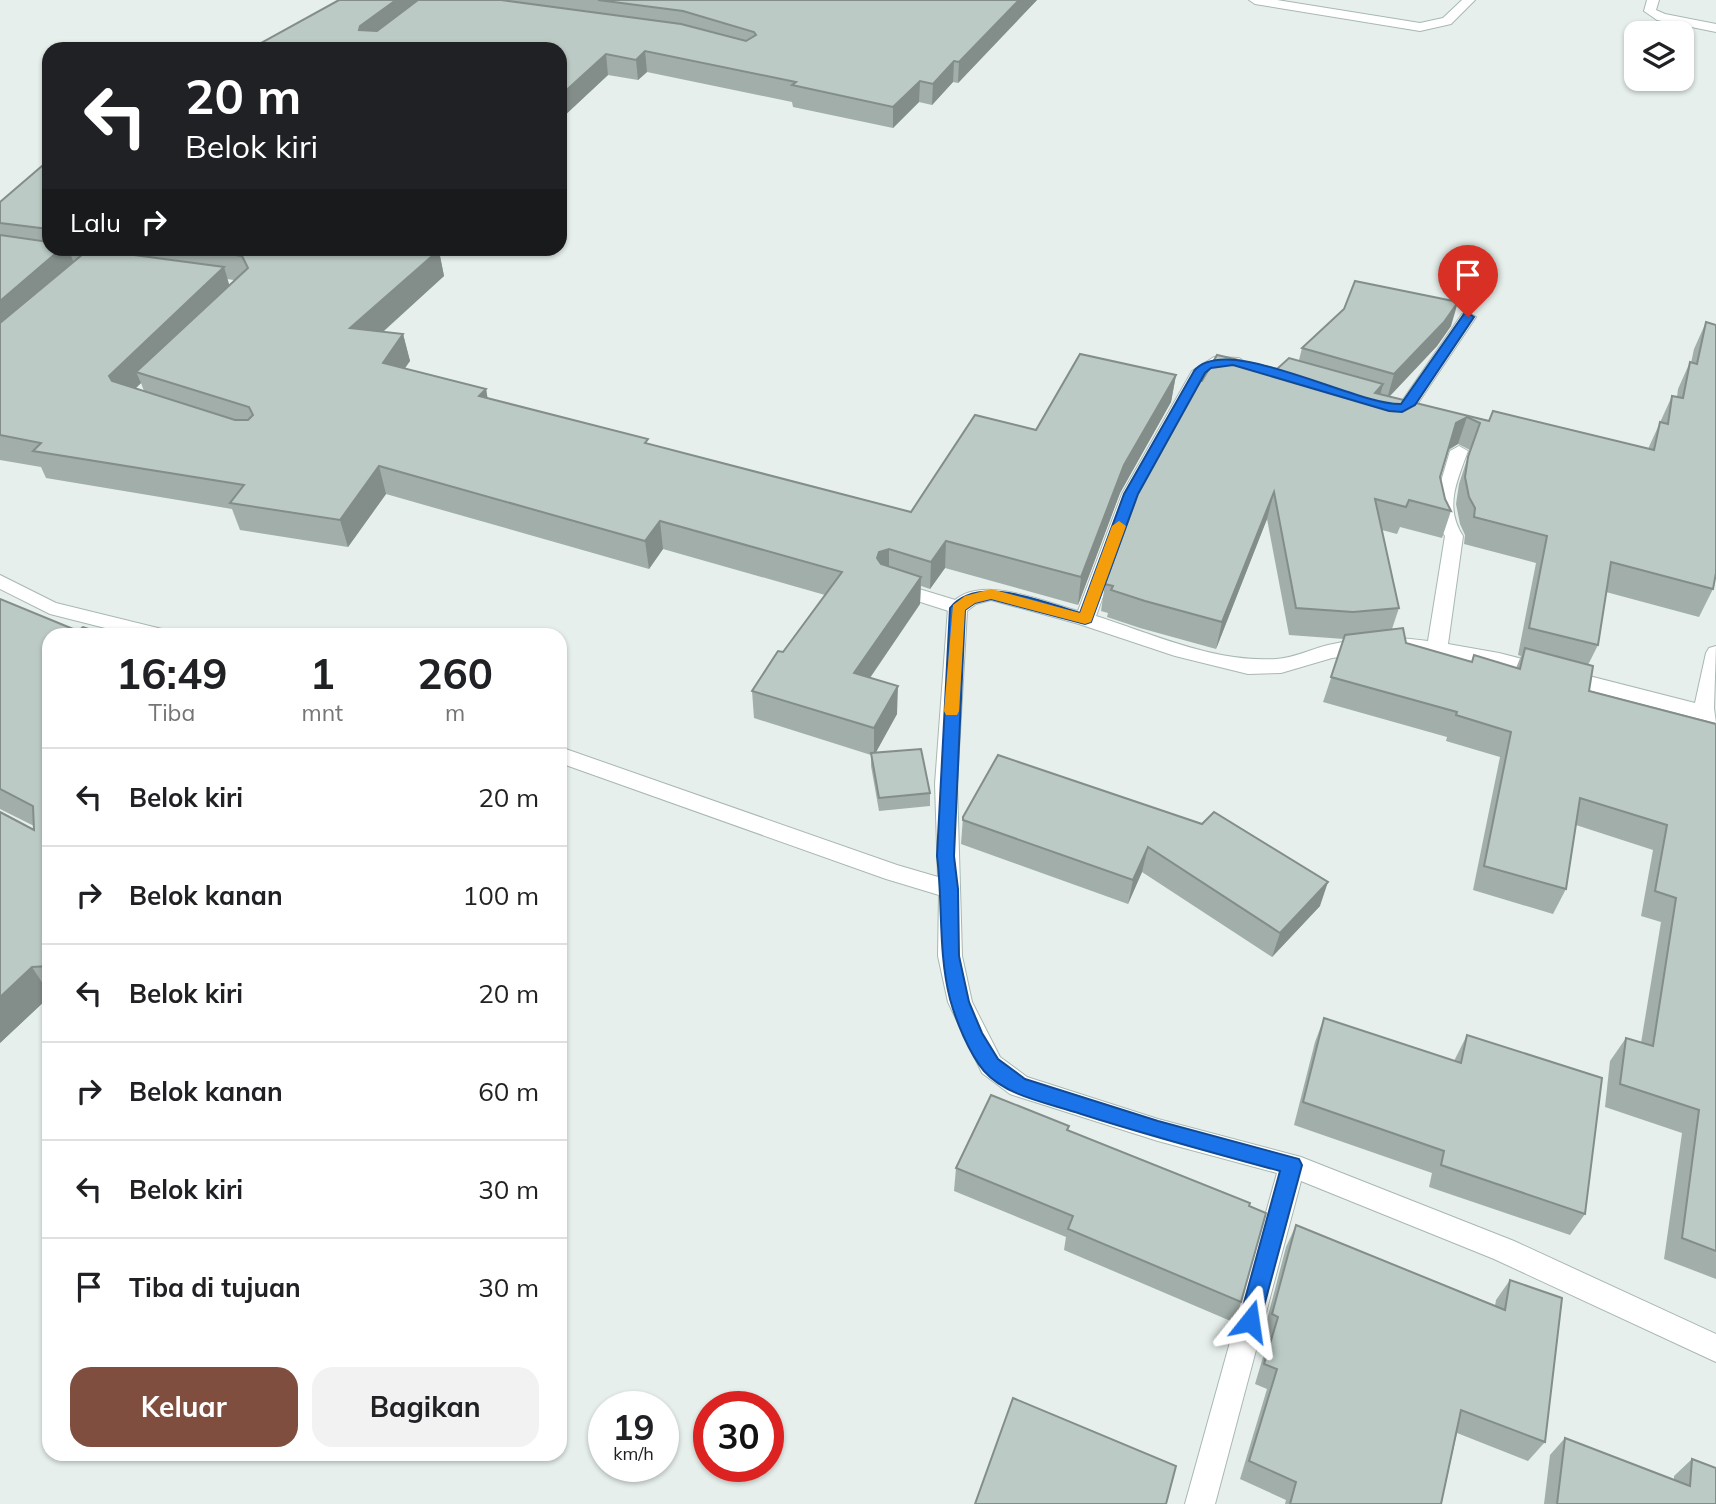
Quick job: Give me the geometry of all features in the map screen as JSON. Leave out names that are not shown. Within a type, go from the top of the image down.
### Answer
[{"type":"street","points":[[1255,0],[1420,27],[1447,21],[1469,0]]},
{"type":"street","points":[[1653,0],[1650,11],[1661,17],[1716,28]]},
{"type":"street","points":[[1367,400],[1393,408],[1408,405],[1468,317]]},
{"type":"street","points":[[1085,619],[1131,494],[1200,371],[1207,364],[1223,361],[1260,369]]},
{"type":"street","points":[[1437,649],[1454,536],[1444,525],[1441,506],[1459,451]]},
{"type":"street","points":[[0,582],[50,608],[131,628]]},
{"type":"street","points":[[888,585],[958,608]]},
{"type":"street","points":[[1716,653],[1709,714],[1499,660],[1395,643],[1331,651],[1281,666],[1248,667],[1182,651],[1085,619],[991,594],[970,599],[958,608],[947,789],[946,856],[950,889],[950,956],[960,1002],[991,1065],[1019,1086],[1158,1130],[1292,1165],[1504,1250],[1716,1348]]},
{"type":"street","points":[[567,757],[894,873],[950,889]]},
{"type":"street","points":[[1200,1504],[1292,1165]]},
{"type":"building","points":[[339,0],[396,0],[360,26],[359,30],[377,31],[418,0],[501,0],[681,24],[746,41],[756,35],[754,32],[683,11],[598,0],[1019,0],[959,62],[954,61],[933,84],[920,81],[893,107],[792,85],[796,82],[645,51],[636,60],[606,54],[567,90],[567,42],[263,42]]},
{"type":"building","points":[[42,166],[42,228],[0,223],[0,202]]},
{"type":"building","points":[[0,235],[42,241],[42,256],[53,256],[0,301]]},
{"type":"building","points":[[81,256],[142,256],[224,267],[109,376],[112,381],[235,420],[248,420],[253,415],[249,407],[136,372],[248,268],[242,256],[432,256],[350,328],[403,334],[383,363],[486,389],[479,396],[648,439],[645,443],[911,512],[975,415],[1036,430],[1080,354],[1176,375],[1124,465],[1081,577],[946,541],[931,562],[889,549],[879,552],[877,558],[881,564],[921,577],[854,673],[898,686],[874,728],[752,691],[778,651],[783,652],[842,572],[660,521],[645,541],[379,466],[340,520],[230,503],[244,485],[33,451],[41,443],[0,435],[0,323]]},
{"type":"building","points":[[1355,281],[1458,302],[1444,322],[1394,374],[1302,348],[1344,309]]},
{"type":"building","points":[[1706,322],[1716,325],[1716,573],[1713,589],[1611,562],[1598,645],[1529,628],[1547,536],[1474,517],[1475,508],[1469,497],[1465,477],[1468,457],[1480,423],[1467,417],[1456,423],[1440,477],[1451,511],[1409,500],[1406,507],[1375,499],[1399,608],[1353,612],[1296,608],[1274,492],[1222,622],[1111,590],[1113,586],[1105,584],[1147,468],[1196,380],[1202,381],[1217,355],[1277,369],[1289,358],[1383,384],[1375,393],[1489,421],[1493,411],[1654,450],[1660,422],[1668,424],[1672,396],[1683,398],[1690,362],[1697,364]]},
{"type":"building","points":[[0,599],[71,628],[42,628],[42,966],[32,967],[0,997],[0,812],[34,830],[33,806],[0,789]]},
{"type":"building","points":[[1403,628],[1406,643],[1472,662],[1474,655],[1520,669],[1525,648],[1593,666],[1589,691],[1716,724],[1716,1251],[1682,1238],[1699,1110],[1620,1084],[1626,1038],[1653,1046],[1676,898],[1655,891],[1667,825],[1580,798],[1566,889],[1484,866],[1511,732],[1456,715],[1457,712],[1331,677],[1345,635]]},
{"type":"building","points":[[921,749],[930,793],[879,798],[871,753]]},
{"type":"building","points":[[998,755],[1202,824],[1214,812],[1328,882],[1280,933],[1148,847],[1133,880],[963,820]]},
{"type":"building","points":[[1324,1018],[1461,1063],[1467,1035],[1602,1078],[1585,1214],[1441,1165],[1444,1151],[1303,1102]]},
{"type":"building","points":[[991,1095],[1069,1126],[1067,1130],[1250,1203],[1249,1206],[1266,1213],[1241,1302],[1068,1229],[1073,1216],[956,1168]]},
{"type":"building","points":[[1296,1225],[1505,1310],[1510,1280],[1562,1298],[1545,1442],[1461,1410],[1441,1504],[1290,1504],[1296,1482],[1249,1461],[1277,1369],[1264,1364],[1278,1317],[1272,1314]]},
{"type":"building","points":[[1013,1398],[1176,1466],[1166,1504],[975,1504]]},
{"type":"building","points":[[1565,1438],[1690,1486],[1692,1459],[1716,1468],[1716,1504],[1557,1504]]},
{"type":"slow traffic","points":[[952,711],[958,608],[970,599],[991,594],[1085,619],[1119,526]]},
{"type":"route","points":[[1250,1321],[1292,1165],[1158,1130],[1019,1086],[991,1065],[960,1002],[950,956],[950,889],[946,856],[947,789],[958,608],[970,599],[991,594],[1085,619],[1131,494],[1200,371],[1207,364],[1234,362],[1393,408],[1402,408],[1408,405],[1468,317]]}]
